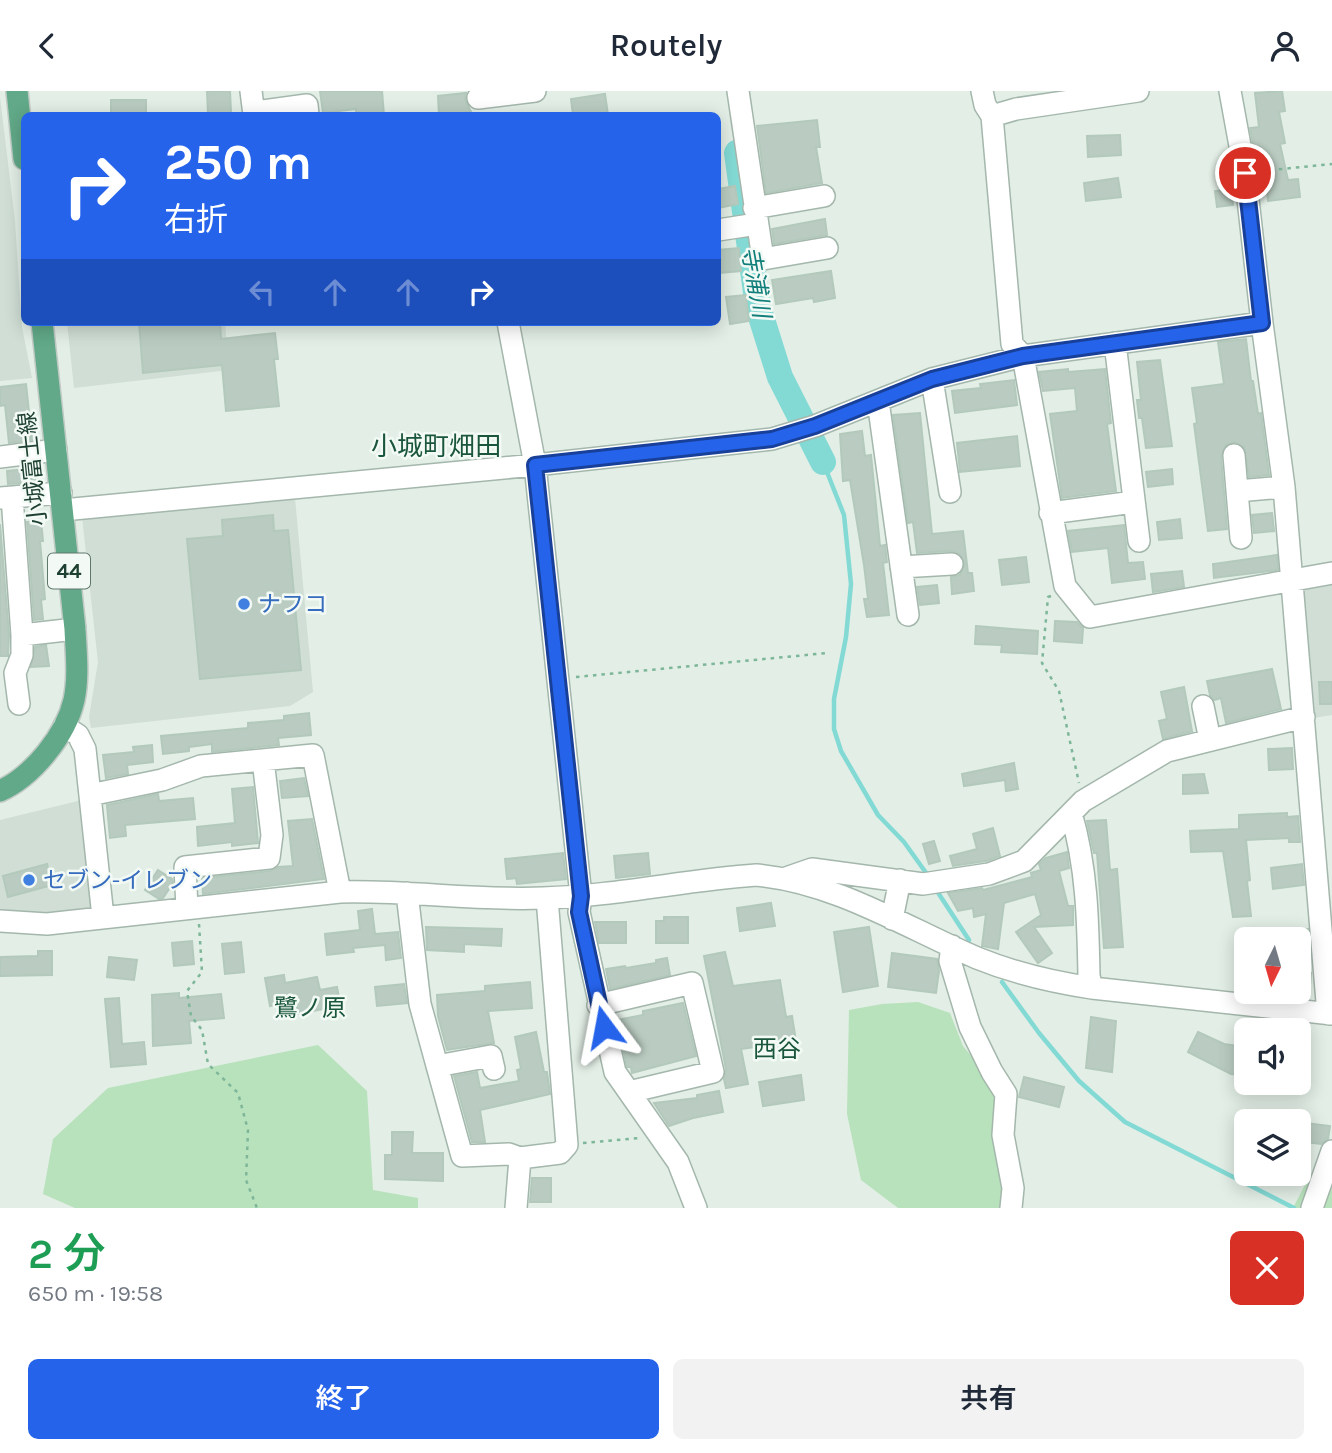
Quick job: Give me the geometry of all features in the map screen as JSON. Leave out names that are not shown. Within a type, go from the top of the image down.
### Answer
[{"type":"main road","points":[[17,91],[21,130]]},
{"type":"main road","name":"小城富士線","points":[[0,791],[34,769],[64,726],[74,700],[77,662],[75,629],[42,326]]},
{"type":"street","points":[[479,101],[535,91]]},
{"type":"street","points":[[738,91],[763,259],[827,248]]},
{"type":"street","points":[[982,91],[985,105],[992,115],[1012,344],[1023,356],[1065,586],[1090,617],[1332,573]]},
{"type":"street","points":[[992,115],[1138,91]]},
{"type":"street","points":[[0,921],[47,924],[340,892],[497,899],[581,896],[756,875],[816,885],[951,946],[1019,973],[1091,988],[1330,1014],[1324,858],[1304,717],[1284,487],[1245,173],[1230,91]]},
{"type":"street","points":[[253,106],[307,105],[308,112]]},
{"type":"street","points":[[721,229],[824,196]]},
{"type":"street","points":[[19,704],[15,673],[22,655],[22,635],[6,498],[62,502],[535,465],[772,439],[805,430],[932,379],[1023,356],[1262,323]]},
{"type":"street","points":[[509,326],[535,465],[581,896],[579,912],[598,1005],[615,1072],[678,1162],[696,1208]]},
{"type":"street","points":[[1115,343],[1139,541]]},
{"type":"street","points":[[932,379],[950,492]]},
{"type":"street","points":[[878,401],[908,615]]},
{"type":"street","points":[[0,457],[56,450]]},
{"type":"street","points":[[1234,455],[1241,538]]},
{"type":"street","points":[[1237,491],[1284,487]]},
{"type":"street","points":[[1050,513],[1135,502]]},
{"type":"street","points":[[901,568],[952,564]]},
{"type":"street","points":[[22,635],[75,629]]},
{"type":"street","points":[[1203,706],[1210,740]]},
{"type":"street","points":[[786,878],[812,869],[931,883],[989,874],[1024,861],[1077,807],[1167,751],[1304,717]]},
{"type":"street","points":[[64,726],[78,735],[85,749],[103,917]]},
{"type":"street","points":[[90,795],[162,780],[201,766],[313,755],[340,892]]},
{"type":"street","points":[[192,908],[185,867],[269,858],[272,835],[263,760]]},
{"type":"street","points":[[1077,807],[1091,988]]},
{"type":"street","points":[[892,919],[900,880]]},
{"type":"street","points":[[407,893],[420,1004],[462,1156],[509,1154],[520,1158],[560,1153],[567,1145],[547,898]]},
{"type":"street","points":[[951,946],[950,961],[970,1027],[1006,1094],[1003,1136],[1013,1188],[1011,1208]]},
{"type":"street","points":[[598,1005],[692,983],[713,1072],[629,1092]]},
{"type":"street","points":[[437,1066],[491,1056],[494,1069]]},
{"type":"street","points":[[1313,1208],[1332,1151]]},
{"type":"street","points":[[516,1208],[520,1158]]},
{"type":"path","points":[[1245,173],[1332,164]]},
{"type":"path","points":[[1065,586],[1048,597],[1042,663],[1059,691],[1077,807]]},
{"type":"path","points":[[558,679],[827,653]]},
{"type":"path","points":[[192,908],[202,972],[187,991],[191,1017],[202,1030],[208,1064],[239,1093],[248,1130],[246,1179],[257,1208]]},
{"type":"path","points":[[567,1145],[660,1136]]},
{"type":"shaded area","points":[[0,97],[15,221],[21,326],[32,378],[0,381]]},
{"type":"shaded area","points":[[67,326],[225,326],[229,370],[74,388]]},
{"type":"shaded area","points":[[295,498],[313,692],[290,706],[91,728],[89,717],[98,662],[82,517]]},
{"type":"shaded area","points":[[1332,566],[1332,715],[1313,718],[1300,572]]},
{"type":"shaded area","points":[[82,800],[94,909],[42,914],[0,909],[0,820]]},
{"type":"green space","points":[[918,1002],[950,1013],[963,1046],[1011,1104],[1011,1208],[898,1208],[861,1180],[847,1114],[849,1010],[882,1004]]},
{"type":"green space","points":[[318,1045],[367,1091],[373,1190],[418,1198],[418,1208],[75,1208],[43,1194],[53,1139],[108,1088]]},
{"type":"green space","points":[[1311,1182],[1332,1188],[1332,1208],[1293,1208],[1304,1186],[1311,1186]]},
{"type":"building","points":[[207,91],[230,91],[231,112],[208,112]]},
{"type":"building","points":[[320,91],[382,91],[384,112],[356,112],[356,109],[323,112]]},
{"type":"building","points":[[1282,91],[1285,111],[1279,112],[1285,143],[1280,144],[1288,180],[1298,179],[1300,197],[1268,201],[1266,183],[1269,183],[1261,147],[1254,149],[1250,128],[1259,127],[1255,93]]},
{"type":"building","points":[[466,93],[465,100],[471,112],[439,112],[438,96]]},
{"type":"building","points":[[605,94],[608,112],[573,112],[571,99]]},
{"type":"building","points":[[111,100],[146,100],[146,112],[111,112]]},
{"type":"building","points":[[817,120],[820,147],[816,147],[822,183],[766,193],[757,126]]},
{"type":"building","points":[[1120,135],[1121,155],[1088,157],[1087,136]]},
{"type":"building","points":[[1118,178],[1121,197],[1086,201],[1084,183]]},
{"type":"building","points":[[735,186],[738,204],[721,207],[721,188]]},
{"type":"building","points":[[1231,189],[1233,205],[1217,207],[1215,191]]},
{"type":"building","points":[[825,219],[827,235],[774,244],[772,229]]},
{"type":"building","points":[[739,248],[741,271],[721,273],[721,250]]},
{"type":"building","points":[[831,271],[835,298],[814,302],[813,298],[776,304],[772,280]]},
{"type":"building","points":[[746,295],[749,321],[730,324],[726,297]]},
{"type":"building","points":[[139,326],[220,326],[221,339],[275,333],[278,359],[274,359],[279,406],[226,411],[222,365],[143,373]]},
{"type":"building","points":[[1246,339],[1251,381],[1258,414],[1261,413],[1269,475],[1249,477],[1244,447],[1234,442],[1226,445],[1221,456],[1227,529],[1208,531],[1192,388],[1224,384],[1218,342]]},
{"type":"building","points":[[1160,360],[1172,446],[1146,448],[1137,400],[1141,400],[1137,362]]},
{"type":"building","points":[[1068,369],[1068,372],[1105,369],[1111,423],[1107,424],[1116,491],[1062,498],[1050,414],[1077,411],[1075,388],[1043,391],[1039,372]]},
{"type":"building","points":[[1014,380],[1017,405],[955,413],[952,391],[981,388],[980,384]]},
{"type":"building","points":[[26,384],[32,440],[9,443],[5,405],[0,406],[0,387]]},
{"type":"building","points":[[920,413],[932,534],[963,531],[968,573],[972,573],[974,591],[952,594],[951,577],[960,575],[965,564],[958,553],[917,553],[913,522],[908,523],[893,415]]},
{"type":"building","points":[[862,431],[865,456],[871,455],[880,546],[885,545],[887,562],[883,563],[889,615],[867,617],[864,565],[850,480],[843,481],[840,434]]},
{"type":"building","points":[[1017,436],[1020,466],[960,472],[957,443]]},
{"type":"building","points":[[27,469],[27,476],[40,474],[40,482],[8,484],[7,471]]},
{"type":"building","points":[[1172,469],[1173,484],[1148,487],[1146,472]]},
{"type":"building","points":[[1272,513],[1274,531],[1254,533],[1252,515]]},
{"type":"building","name":"ナフコ","points":[[273,515],[274,531],[288,530],[301,670],[200,679],[187,539],[223,536],[222,520]]},
{"type":"building","points":[[1180,519],[1182,538],[1159,540],[1157,522]]},
{"type":"building","points":[[41,521],[45,599],[41,600],[43,619],[34,620],[27,522]]},
{"type":"building","points":[[0,524],[9,635],[8,656],[0,656]]},
{"type":"building","points":[[1124,525],[1128,563],[1143,562],[1145,579],[1112,583],[1108,548],[1072,552],[1068,531]]},
{"type":"building","points":[[1277,555],[1278,570],[1214,578],[1213,564]]},
{"type":"building","points":[[1026,557],[1029,582],[1002,585],[999,560]]},
{"type":"building","points":[[1182,571],[1184,587],[1153,592],[1151,574]]},
{"type":"building","points":[[937,585],[939,603],[920,605],[917,587]]},
{"type":"building","points":[[1055,621],[1077,622],[1083,628],[1082,643],[1054,641]]},
{"type":"building","points":[[976,626],[1038,631],[1037,654],[1001,652],[1002,645],[975,644]]},
{"type":"building","points":[[46,645],[49,666],[31,667],[35,647]]},
{"type":"building","points":[[1272,669],[1281,709],[1226,723],[1221,698],[1214,700],[1207,681]]},
{"type":"building","points":[[1319,682],[1332,682],[1332,704],[1320,704]]},
{"type":"building","points":[[1184,687],[1192,731],[1163,739],[1159,721],[1167,719],[1161,692]]},
{"type":"building","points":[[309,713],[311,735],[278,738],[279,745],[212,752],[212,744],[189,747],[189,751],[163,754],[161,736],[248,728],[248,723],[284,720],[284,716]]},
{"type":"building","points":[[152,745],[153,762],[127,765],[128,774],[106,778],[103,755],[134,752],[133,747]]},
{"type":"building","points":[[1292,748],[1293,769],[1269,770],[1268,749]]},
{"type":"building","points":[[1014,763],[1018,789],[1006,791],[1005,780],[964,786],[962,774]]},
{"type":"building","points":[[1204,774],[1208,793],[1183,794],[1183,775]]},
{"type":"building","points":[[304,778],[308,796],[282,798],[280,781]]},
{"type":"building","points":[[253,787],[258,843],[232,846],[232,842],[198,846],[197,827],[235,823],[232,789]]},
{"type":"building","points":[[158,794],[159,801],[193,798],[195,819],[125,825],[126,836],[110,838],[107,805]]},
{"type":"building","points":[[1287,813],[1287,817],[1298,816],[1300,842],[1289,842],[1289,838],[1246,840],[1251,916],[1233,917],[1223,851],[1191,852],[1190,831],[1239,829],[1239,815]]},
{"type":"building","points":[[312,819],[324,879],[203,894],[202,878],[293,866],[288,821]]},
{"type":"building","points":[[1106,820],[1110,870],[1117,869],[1123,947],[1104,948],[1097,853],[1094,853],[1087,821]]},
{"type":"building","points":[[993,828],[1000,856],[953,866],[950,856],[977,849],[973,834]]},
{"type":"building","points":[[934,841],[940,861],[929,864],[923,844]]},
{"type":"building","points":[[1067,852],[1069,868],[1059,871],[1068,906],[1073,906],[1073,925],[1034,927],[1052,953],[1038,963],[1016,932],[1041,915],[1035,894],[1004,903],[998,949],[982,946],[986,914],[974,917],[973,908],[958,911],[948,893],[983,890],[1032,877],[1031,873],[1041,870],[1039,864],[1046,858]]},
{"type":"building","points":[[563,853],[566,879],[517,884],[516,878],[507,879],[505,859]]},
{"type":"building","points":[[648,853],[650,874],[616,878],[614,856]]},
{"type":"building","points":[[47,864],[52,885],[8,897],[3,876]]},
{"type":"building","points":[[1302,864],[1304,885],[1273,889],[1271,868]]},
{"type":"building","points":[[158,870],[172,879],[173,883],[163,898],[159,899],[145,890]]},
{"type":"building","points":[[771,903],[775,926],[740,931],[737,908]]},
{"type":"building","points":[[372,909],[375,934],[398,932],[401,958],[386,960],[385,945],[353,948],[354,952],[327,955],[325,934],[360,930],[358,911]]},
{"type":"building","points":[[664,917],[688,917],[688,943],[656,943],[656,921],[664,921]]},
{"type":"building","points":[[595,922],[626,922],[626,943],[599,943]]},
{"type":"building","points":[[426,927],[502,929],[501,946],[464,944],[464,952],[427,950]]},
{"type":"building","points":[[869,927],[878,986],[843,992],[834,932]]},
{"type":"building","points":[[192,941],[194,964],[174,966],[172,943]]},
{"type":"building","points":[[241,942],[244,972],[225,974],[222,944]]},
{"type":"building","points":[[38,951],[52,951],[52,975],[0,976],[0,957],[38,956]]},
{"type":"building","points":[[725,952],[733,986],[780,980],[786,1017],[792,1016],[796,1041],[741,1049],[748,1084],[726,1088],[726,1069],[704,956]]},
{"type":"building","points":[[892,953],[937,959],[939,971],[936,993],[888,987]]},
{"type":"building","points":[[109,957],[137,960],[134,980],[107,977]]},
{"type":"building","points":[[667,958],[670,975],[610,989],[606,969],[656,963],[656,960]]},
{"type":"building","points":[[284,975],[285,983],[317,977],[320,990],[337,987],[341,1009],[329,1011],[328,1008],[298,1014],[296,1001],[270,1006],[265,978]]},
{"type":"building","points":[[530,982],[532,1008],[488,1011],[494,1043],[447,1050],[438,1016],[437,995],[485,991],[485,986]]},
{"type":"building","points":[[404,984],[407,1003],[377,1006],[375,987]]},
{"type":"building","points":[[179,993],[179,998],[221,994],[224,1018],[189,1021],[191,1043],[153,1046],[152,995]]},
{"type":"building","points":[[119,998],[122,1044],[144,1042],[146,1064],[111,1067],[105,999]]},
{"type":"building","points":[[683,1003],[696,1056],[632,1073],[631,1067],[627,1067],[617,1020],[643,1015],[643,1011]]},
{"type":"building","points":[[1091,1017],[1116,1021],[1112,1072],[1086,1068]]},
{"type":"building","points":[[536,1032],[550,1094],[480,1110],[485,1142],[472,1142],[454,1076],[477,1072],[480,1088],[519,1081],[517,1070],[521,1069],[515,1037]]},
{"type":"building","points":[[1198,1032],[1224,1044],[1234,1045],[1234,1074],[1231,1074],[1188,1052]]},
{"type":"building","points":[[801,1075],[804,1100],[763,1106],[759,1082]]},
{"type":"building","points":[[1024,1077],[1064,1087],[1059,1107],[1019,1097]]},
{"type":"building","points":[[719,1091],[723,1112],[669,1126],[654,1103],[697,1098],[697,1095]]},
{"type":"building","points":[[1311,1124],[1330,1126],[1328,1139],[1321,1144],[1311,1143]]},
{"type":"building","points":[[392,1132],[413,1132],[412,1153],[443,1153],[443,1181],[385,1179],[385,1155],[392,1155]]},
{"type":"building","points":[[532,1178],[551,1178],[551,1202],[530,1202]]},
{"type":"waterway","name":"寺浦川","points":[[737,153],[758,307],[780,377],[823,462]]},
{"type":"waterway","points":[[823,462],[844,515],[851,584],[846,637],[834,699],[834,729],[841,751],[878,815],[904,842],[929,877]]},
{"type":"waterway","points":[[935,888],[969,940]]},
{"type":"waterway","points":[[1002,982],[1039,1033],[1079,1081],[1125,1122],[1294,1208]]},
{"type":"place","name":"ナフコ","points":[[244,604]]},
{"type":"place","name":"セブン-イレブン","points":[[29,880]]},
{"type":"district","name":"小城町畑田","points":[[436,446]]},
{"type":"district","name":"鷺ノ原","points":[[310,1008]]},
{"type":"district","name":"西谷","points":[[777,1049]]},
{"type":"route","points":[[604,1027],[579,912],[581,896],[535,465],[772,439],[815,426],[932,379],[1023,356],[1262,323],[1245,173]]}]
